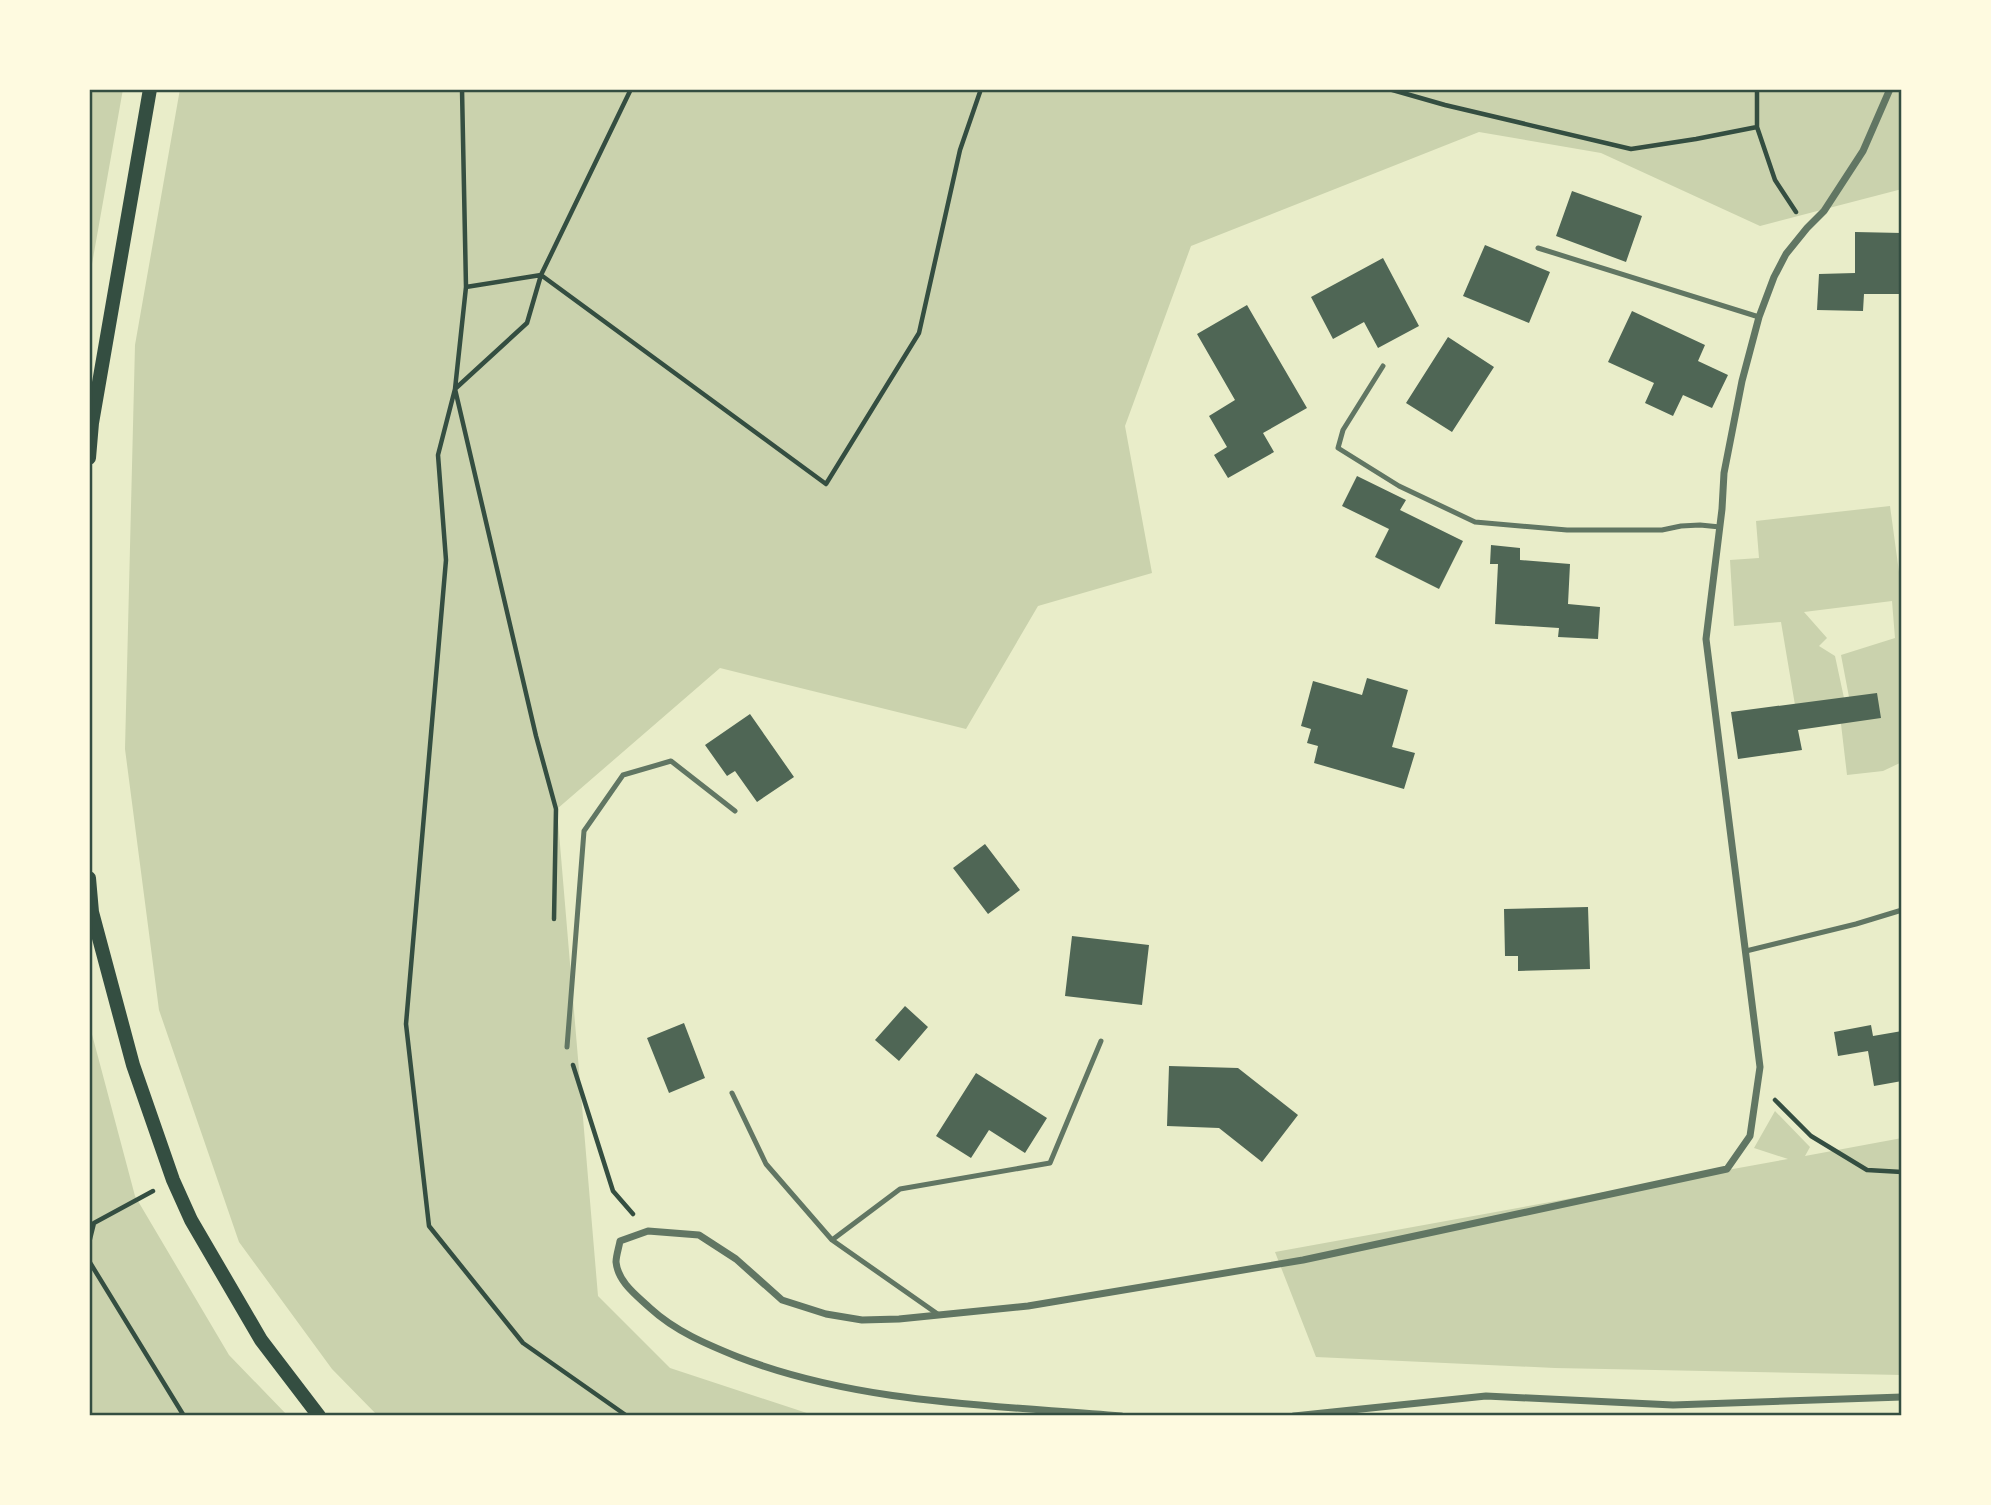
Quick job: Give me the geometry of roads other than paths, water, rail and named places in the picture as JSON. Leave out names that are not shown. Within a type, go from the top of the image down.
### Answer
[{"type":"main road","points":[[89,458],[92,423],[150,89]]},
{"type":"main road","points":[[89,877],[92,912],[133,1065],[173,1180],[191,1220],[261,1340],[319,1416]]},
{"type":"street","points":[[1121,1416],[895,1396],[823,1384],[735,1356],[703,1343],[662,1319],[626,1287],[616,1262],[620,1241],[648,1231],[699,1235],[736,1259],[782,1300],[826,1314],[862,1320],[939,1315],[1028,1306],[1303,1260],[1727,1169],[1751,1136],[1760,1067],[1706,639],[1724,473],[1742,381],[1759,317],[1774,277],[1786,254],[1824,211],[1863,151],[1890,89]]},
{"type":"street","points":[[1294,1416],[1486,1396],[1673,1405],[1902,1397]]},
{"type":"lane","points":[[1538,248],[1759,317]]},
{"type":"lane","points":[[1383,366],[1343,430],[1338,448],[1399,486],[1475,522],[1567,530],[1662,530],[1700,525],[1720,527]]},
{"type":"lane","points":[[567,1047],[584,831],[623,775],[671,761],[735,811]]},
{"type":"lane","points":[[1746,951],[1902,910]]},
{"type":"lane","points":[[832,1240],[900,1189],[1050,1163],[1101,1041]]},
{"type":"lane","points":[[732,1093],[766,1164],[832,1240],[939,1315]]}]
